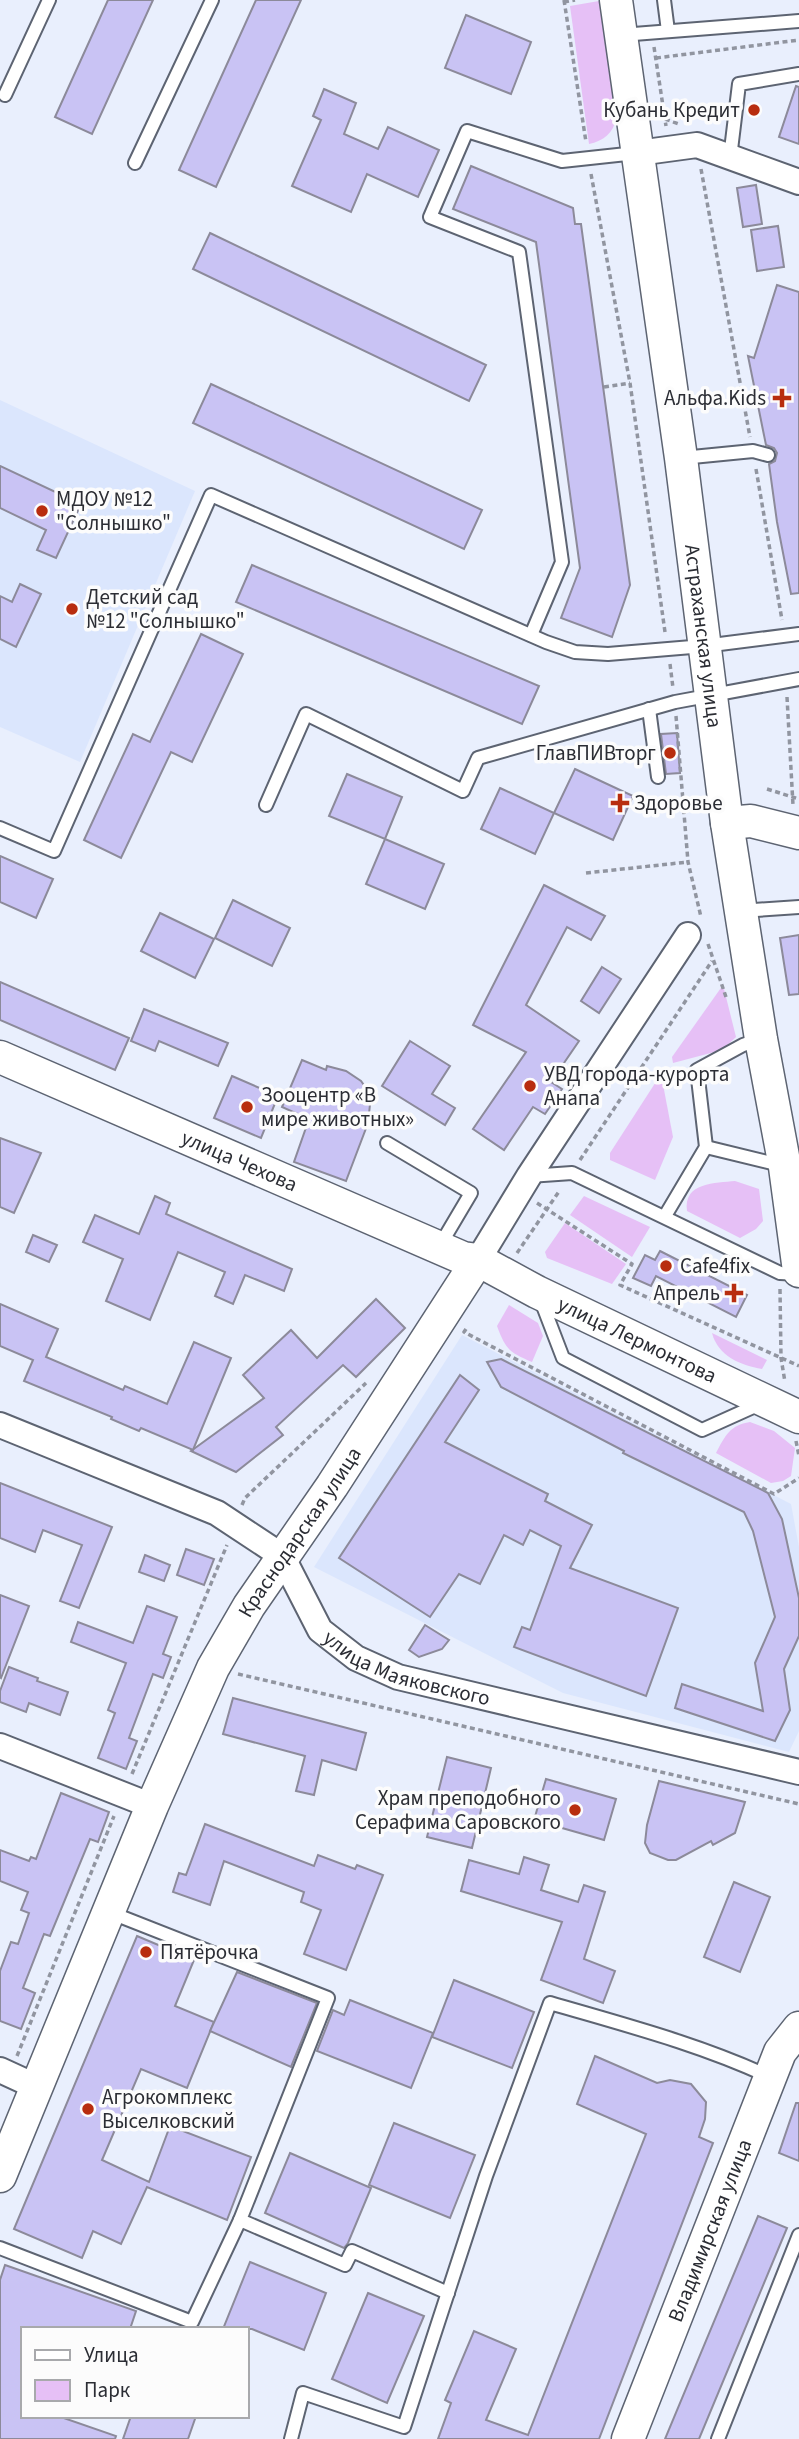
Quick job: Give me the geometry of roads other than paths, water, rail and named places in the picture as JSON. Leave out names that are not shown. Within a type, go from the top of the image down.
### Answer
[{"type":"street","name":"Астраханская улица","points":[[616,0],[636,34],[638,153],[681,458],[727,823],[761,1039],[785,1167],[793,1272]]},
{"type":"street","points":[[638,153],[697,145],[799,182]]},
{"type":"street","points":[[727,823],[751,821],[797,833]]},
{"type":"street","name":"Краснодарская улица","points":[[0,2176],[152,1807],[213,1668],[282,1556],[491,1266],[524,1184],[699,933]]},
{"type":"street","name":"улица Чехова","points":[[0,1057],[463,1258],[491,1266]]},
{"type":"street","name":"улица Лермонтова","points":[[491,1266],[537,1292],[799,1417]]},
{"type":"street","name":"улица Маяковского","points":[[0,1425],[217,1513],[282,1556],[320,1630],[355,1658],[398,1677],[799,1772]]},
{"type":"street","points":[[0,1746],[152,1807]]},
{"type":"street","name":"Владимирская улица","points":[[628,2439],[785,2053]]},
{"type":"street","points":[[0,2070],[37,2087]]},
{"type":"lane","points":[[5,95],[48,0]]},
{"type":"lane","points":[[135,163],[212,0]]},
{"type":"lane","points":[[664,0],[668,31]]},
{"type":"lane","points":[[636,34],[799,21]]},
{"type":"lane","points":[[730,158],[739,84],[799,74]]},
{"type":"lane","points":[[531,635],[562,562],[519,252],[430,217],[467,131],[562,161],[638,153]]},
{"type":"lane","points":[[681,458],[753,452],[768,455]]},
{"type":"lane","points":[[0,828],[54,851],[211,495],[575,652],[608,654],[668,650],[799,634]]},
{"type":"lane","points":[[266,805],[306,714],[463,791],[478,758],[675,702],[793,680]]},
{"type":"lane","points":[[649,709],[658,777]]},
{"type":"lane","points":[[740,911],[799,907]]},
{"type":"lane","points":[[664,1216],[706,1147],[696,1070],[743,1045],[761,1039]]},
{"type":"lane","points":[[387,1143],[471,1194],[439,1247]]},
{"type":"lane","points":[[706,1147],[785,1167]]},
{"type":"lane","points":[[524,1184],[572,1173],[793,1272]]},
{"type":"lane","points":[[537,1292],[563,1358],[702,1430],[765,1401]]},
{"type":"lane","points":[[0,2248],[192,2322],[240,2220],[328,1998],[108,1912]]},
{"type":"lane","points":[[291,2439],[303,2393],[404,2427],[486,2176],[550,2003],[725,2056],[785,2053]]},
{"type":"lane","points":[[240,2220],[345,2265],[352,2251],[448,2293]]},
{"type":"lane","points":[[718,2439],[799,2235]]},
{"type":"place","name":"Кубань Кредит","points":[[754,110]]},
{"type":"place","name":"Альфа.Kids","points":[[782,398]]},
{"type":"place","name":"МДОУ №12 \"Солнышко\"","points":[[42,511]]},
{"type":"place","name":"Детский сад №12 \"Солнышко\"","points":[[72,609]]},
{"type":"place","name":"ГлавПИВторг","points":[[670,753]]},
{"type":"place","name":"Здоровье","points":[[620,803]]},
{"type":"place","name":"УВД города-курорта Анапа","points":[[530,1086]]},
{"type":"place","name":"Зооцентр «В мире животных»","points":[[247,1107]]},
{"type":"place","name":"Cafe4fix","points":[[666,1266]]},
{"type":"place","name":"Апрель","points":[[734,1293]]},
{"type":"place","name":"Храм преподобного Серафима Саровского","points":[[575,1810]]},
{"type":"place","name":"Пятёрочка","points":[[146,1952]]},
{"type":"place","name":"Агрокомплекс Выселковский","points":[[88,2109]]}]
